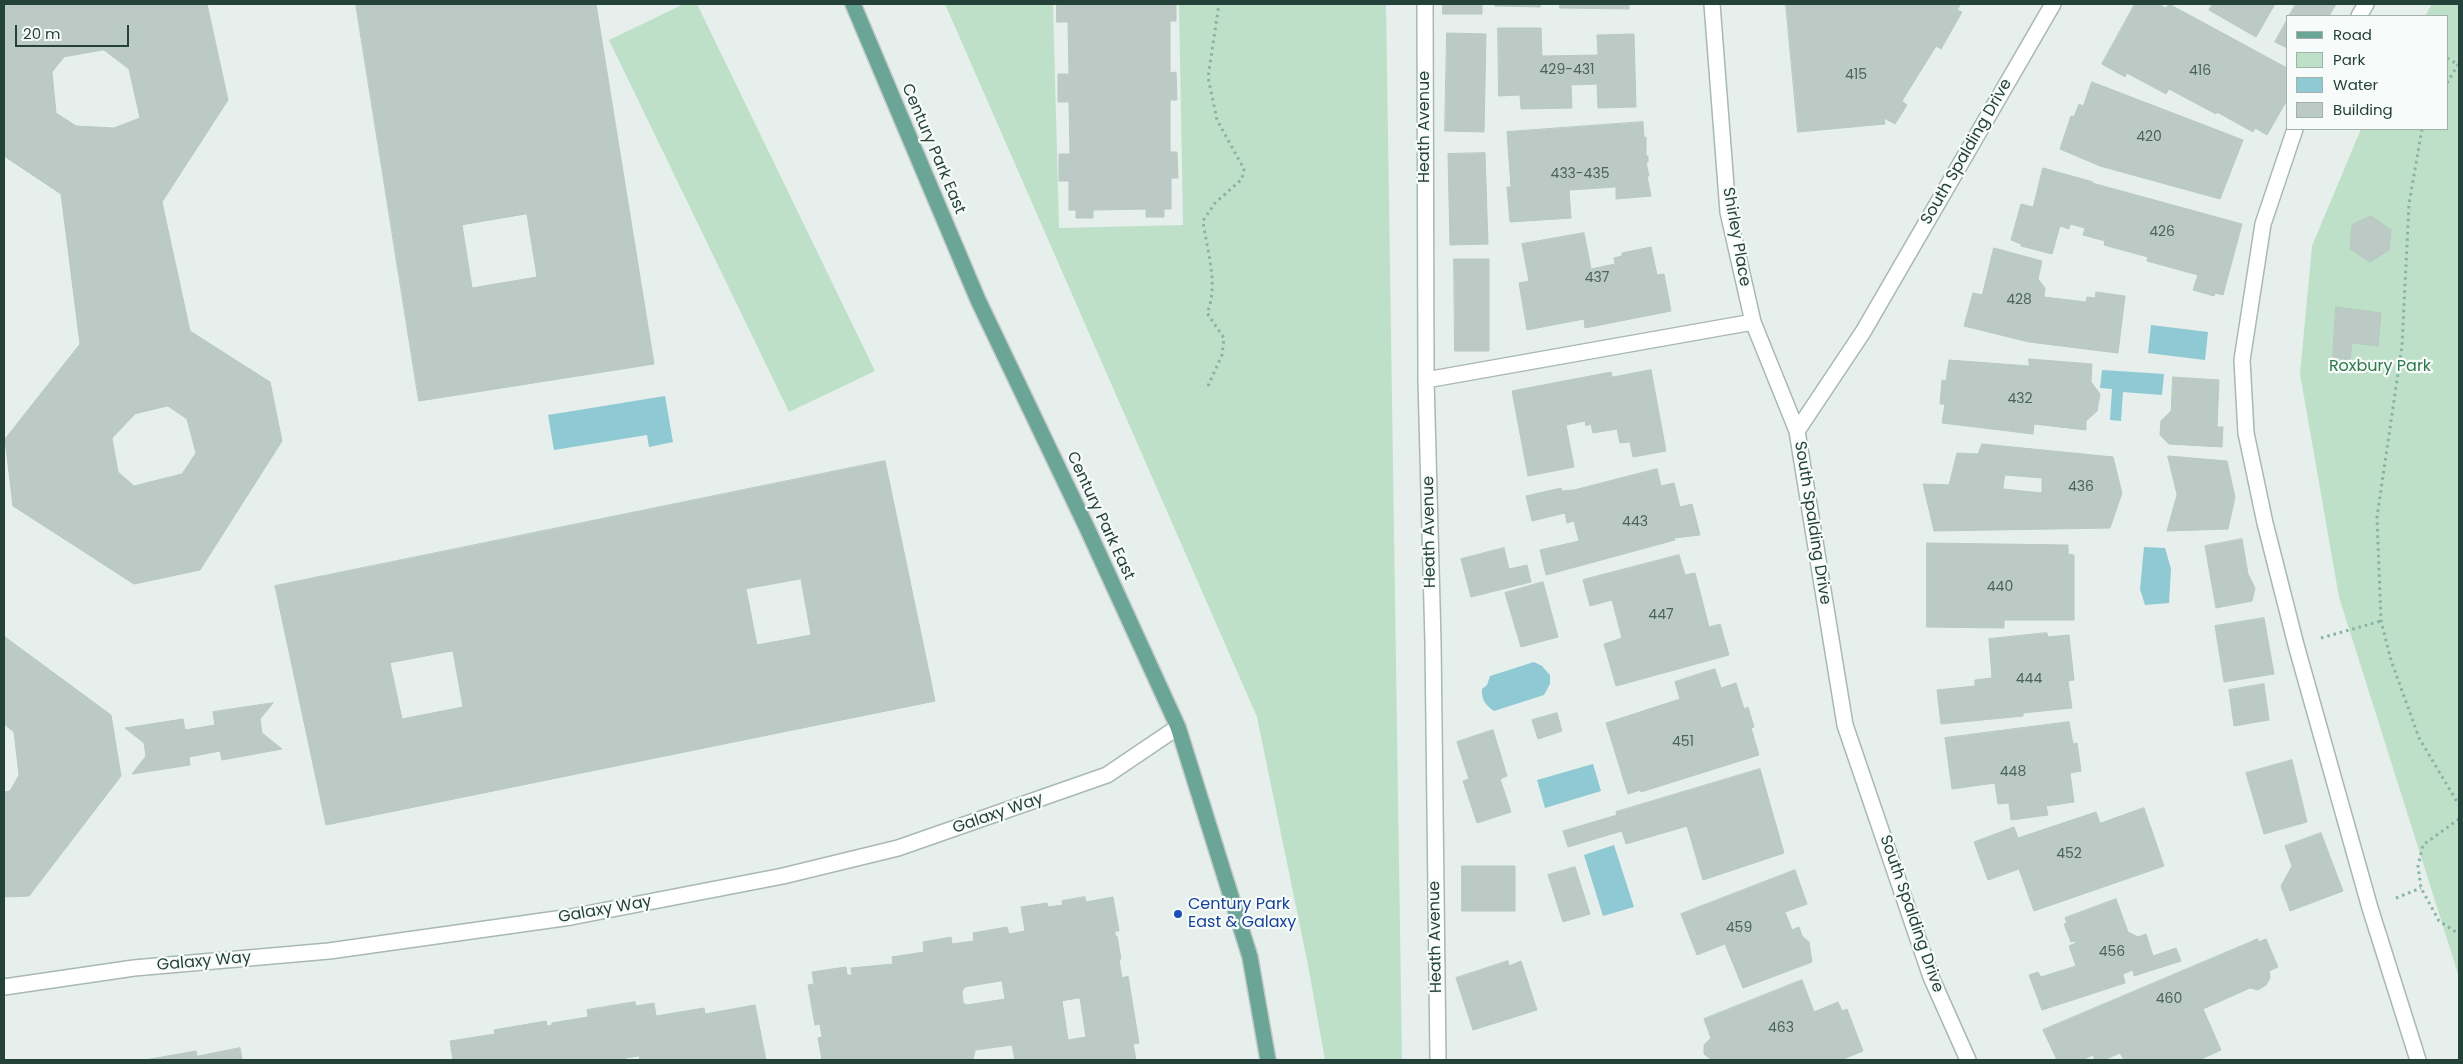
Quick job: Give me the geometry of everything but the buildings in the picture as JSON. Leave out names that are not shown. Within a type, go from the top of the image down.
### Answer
[{"type":"main road","name":"Century Park East","points":[[853,4],[978,300],[1087,528],[1178,727],[1250,956],[1268,1060]]},
{"type":"street","name":"Heath Avenue","points":[[1425,4],[1426,380],[1433,642],[1438,1060]]},
{"type":"street","name":"Shirley Place","points":[[1712,4],[1728,212],[1753,322],[1797,431]]},
{"type":"street","name":"South Spalding Drive","points":[[1968,1060],[1931,977],[1845,725],[1797,431],[1863,332],[2053,4]]},
{"type":"street","points":[[2360,15],[2366,4]]},
{"type":"street","points":[[2295,130],[2263,224],[2242,360],[2246,433],[2265,523],[2296,645],[2370,908],[2418,1060]]},
{"type":"street","points":[[1426,380],[1753,322]]},
{"type":"street","name":"Galaxy Way","points":[[4,988],[134,968],[328,952],[571,916],[783,876],[898,848],[1108,775],[1178,727]]},
{"type":"path","points":[[1208,386],[1222,355],[1224,338],[1207,313],[1212,300],[1213,286],[1203,221],[1215,203],[1242,179],[1244,168],[1218,120],[1208,77],[1219,4]]},
{"type":"path","points":[[2448,81],[2458,64]]},
{"type":"path","points":[[2422,130],[2409,204],[2402,346],[2377,517],[2381,621],[2391,660],[2419,738],[2459,805]]},
{"type":"path","points":[[2296,645],[2381,621]]},
{"type":"path","points":[[2459,819],[2422,845],[2418,866],[2421,888],[2438,921],[2459,934]]},
{"type":"green space","points":[[684,4],[697,4],[875,371],[789,412],[609,40]]},
{"type":"green space","points":[[945,4],[1053,4],[1059,228],[1183,225],[1179,4],[1386,4],[1402,1060],[1325,1060],[1308,965],[1257,717]]},
{"type":"green space","name":"Roxbury Park","points":[[2432,4],[2459,4],[2459,977],[2339,597],[2300,374],[2312,246],[2361,130],[2448,130],[2448,15],[2426,15]]},
{"type":"water","points":[[2151,325],[2208,332],[2205,360],[2148,353]]},
{"type":"water","points":[[2102,370],[2164,374],[2162,395],[2123,392],[2121,421],[2110,420],[2112,389],[2100,388]]},
{"type":"water","points":[[665,396],[673,442],[649,447],[647,435],[554,450],[548,415]]},
{"type":"water","points":[[2144,547],[2165,548],[2171,569],[2169,603],[2145,605],[2140,589]]},
{"type":"water","points":[[1534,662],[1542,666],[1550,675],[1550,684],[1544,695],[1494,711],[1489,707],[1483,699],[1482,689],[1487,685],[1490,676]]},
{"type":"water","points":[[1593,764],[1601,791],[1545,808],[1537,780]]},
{"type":"water","points":[[1614,845],[1634,907],[1603,916],[1584,855]]},
{"type":"place","name":"Century Park East & Galaxy","points":[[1178,914]]}]
